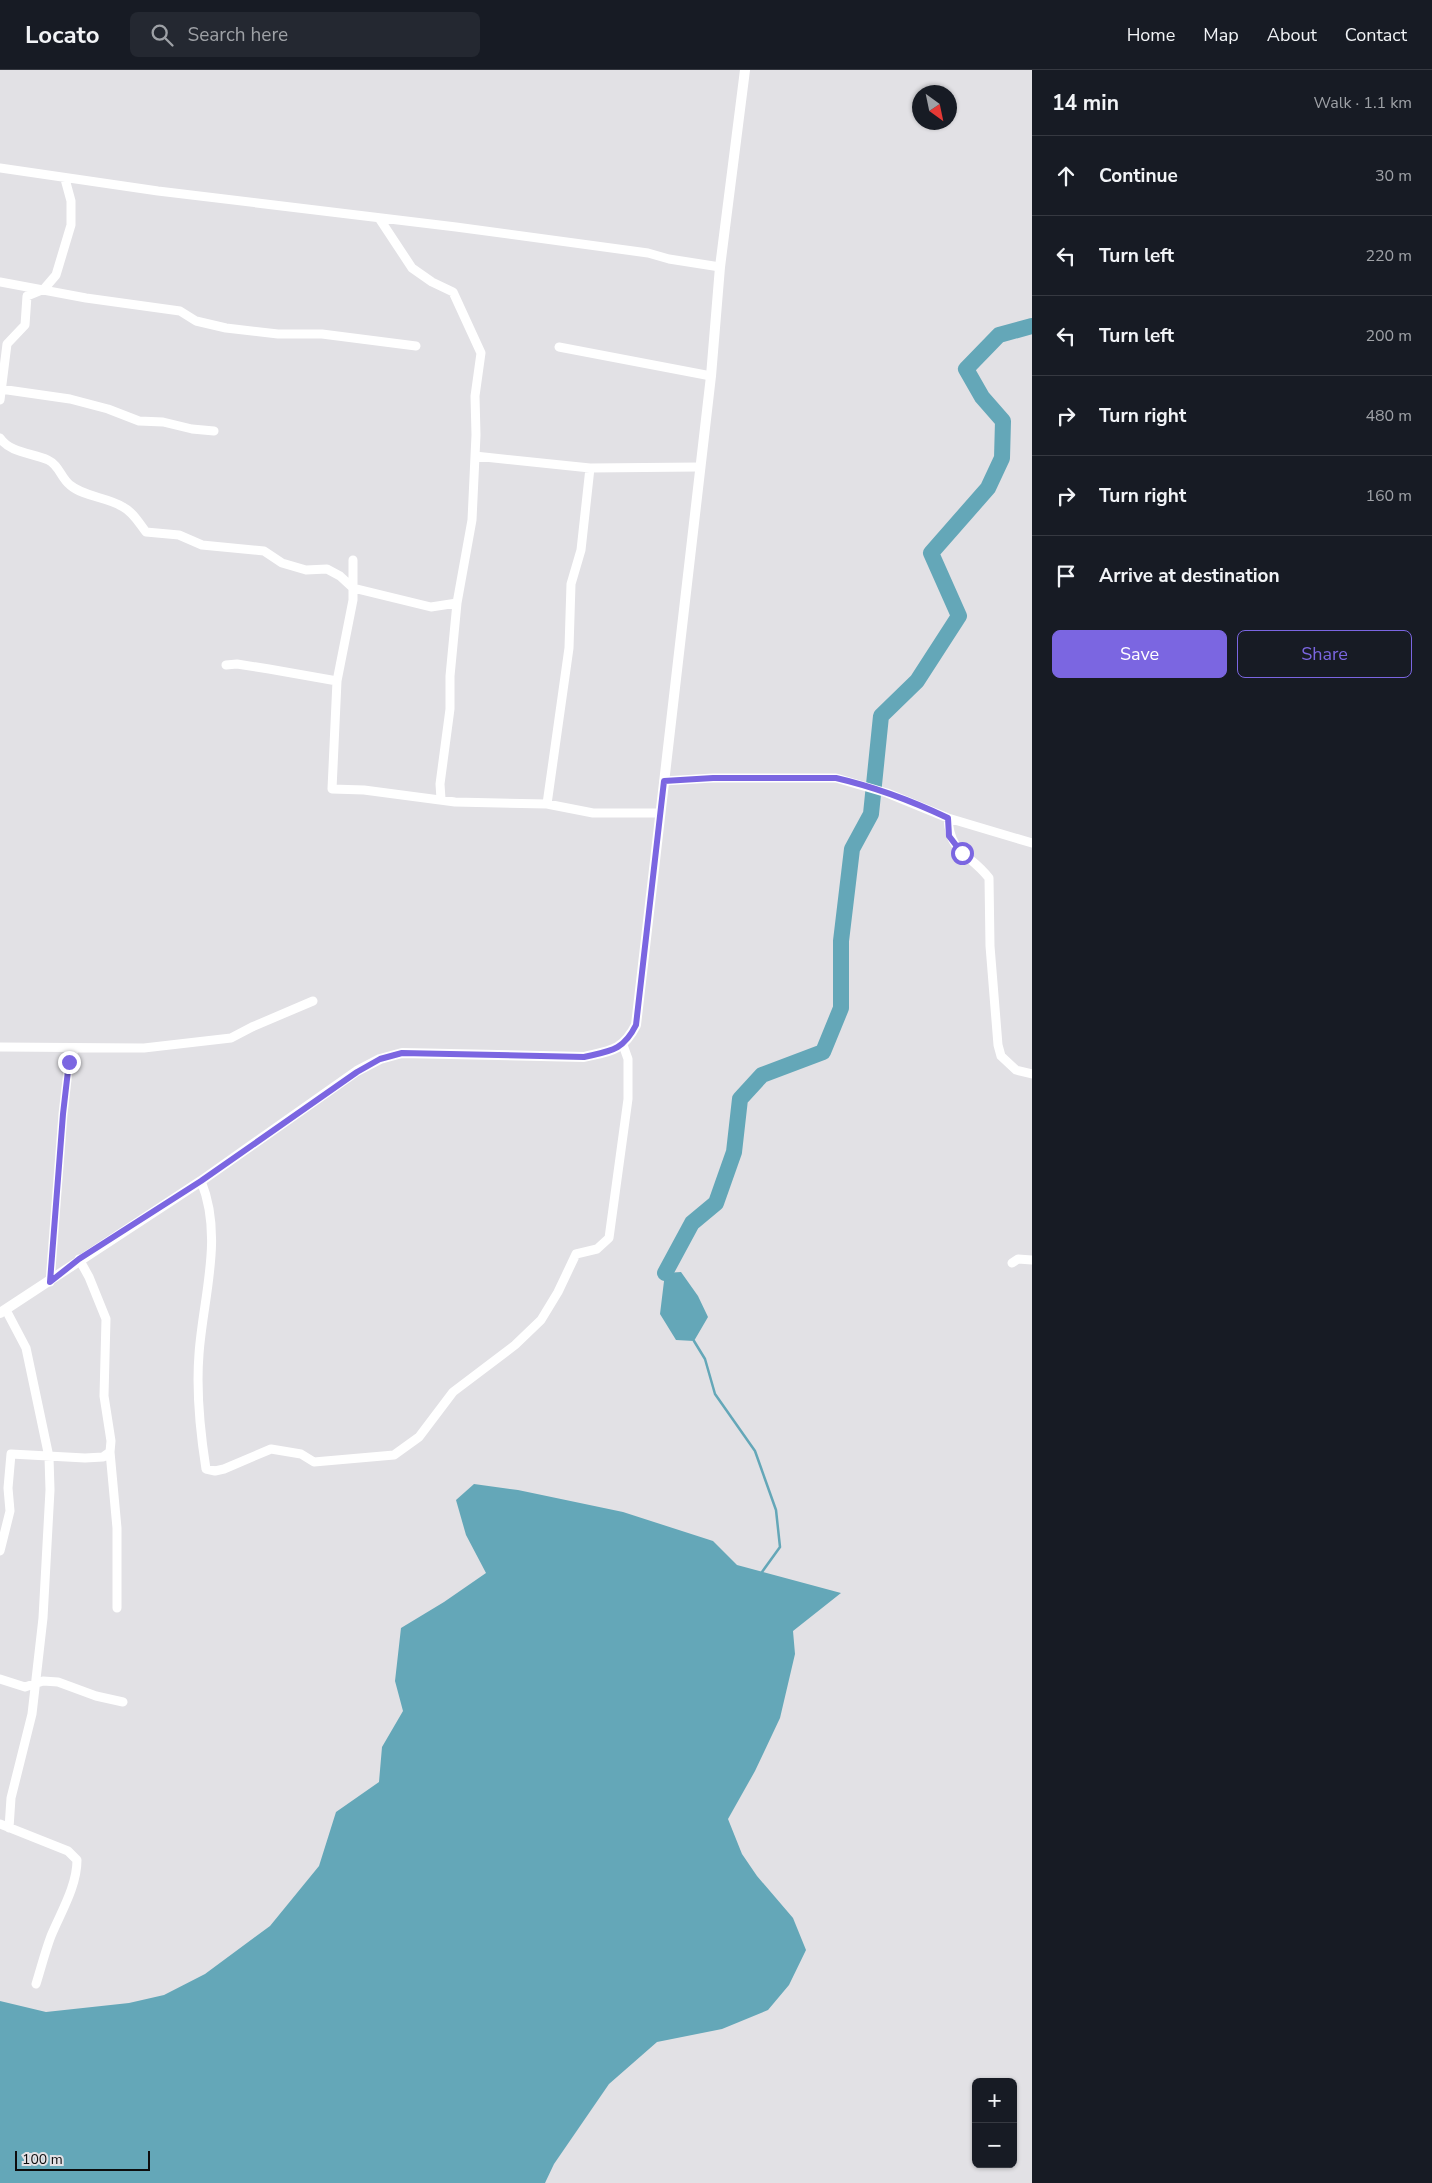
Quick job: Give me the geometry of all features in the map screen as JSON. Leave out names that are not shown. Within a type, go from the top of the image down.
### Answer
[{"type":"street","points":[[9,1828],[11,1798],[32,1714],[42,1618],[50,1490],[48,1457],[26,1348],[3,1311],[50,1282],[79,1259],[201,1181],[357,1072],[380,1059],[402,1053],[584,1057],[611,1051],[623,1045],[636,1025],[711,376],[720,267],[745,70]]},
{"type":"street","points":[[0,168],[66,179],[648,253],[669,259],[720,267]]},
{"type":"street","points":[[0,400],[7,344],[25,325],[27,296],[44,289],[56,275],[70,225],[71,201],[66,179]]},
{"type":"street","points":[[379,218],[412,268],[432,282],[453,292],[482,353],[475,396],[476,456],[471,528],[457,603],[450,676],[450,709],[440,784],[441,799]]},
{"type":"street","points":[[0,282],[86,298],[180,311],[196,321],[226,328],[278,334],[322,334],[416,346]]},
{"type":"street","points":[[559,347],[711,376]]},
{"type":"street","points":[[2,389],[70,399],[108,409],[139,421],[163,422],[192,429],[214,431]]},
{"type":"street","points":[[0,438],[3,443],[22,452],[49,460],[60,470],[69,485],[123,507],[134,516],[146,532],[179,535],[202,545],[264,551],[282,563],[306,570],[327,569],[340,576],[353,588],[431,607],[457,603]]},
{"type":"street","points":[[476,456],[590,468],[699,467]]},
{"type":"street","points":[[546,804],[569,648],[571,584],[581,550],[590,468]]},
{"type":"street","points":[[354,560],[353,588],[337,682],[332,789],[364,790],[455,802],[546,804],[593,814],[660,813]]},
{"type":"street","points":[[226,665],[237,664],[337,682]]},
{"type":"street","points":[[664,781],[713,778],[836,778],[888,793],[948,818],[1032,842]]},
{"type":"street","points":[[948,818],[949,836],[962,853],[980,866],[989,878],[993,992],[1001,1056],[1016,1070],[1032,1074]]},
{"type":"street","points":[[0,1047],[144,1048],[231,1038],[313,1001]]},
{"type":"street","points":[[201,1181],[209,1201],[212,1226],[209,1286],[198,1354],[198,1401],[206,1469],[215,1471],[224,1469],[272,1449],[301,1454],[314,1462],[394,1455],[419,1437],[453,1392],[515,1346],[541,1320],[558,1292],[576,1254],[597,1249],[609,1238],[628,1099],[628,1059],[623,1045]]},
{"type":"street","points":[[50,1282],[63,1114],[69,1062],[75,1048]]},
{"type":"street","points":[[79,1259],[93,1285],[106,1319],[104,1396],[111,1441],[110,1452],[117,1528],[117,1608]]},
{"type":"street","points":[[1012,1263],[1018,1259],[1032,1260]]},
{"type":"street","points":[[0,1550],[10,1510],[8,1488],[11,1454],[85,1458],[104,1457],[110,1452]]},
{"type":"street","points":[[0,1679],[25,1687],[34,1686],[43,1681],[58,1682],[96,1696],[123,1702]]},
{"type":"street","points":[[0,1824],[68,1851],[77,1860],[77,1870],[51,1937],[36,1984]]},
{"type":"water","points":[[681,1272],[698,1296],[708,1317],[694,1341],[676,1340],[660,1314],[665,1273]]},
{"type":"water","points":[[474,1484],[518,1490],[623,1512],[713,1541],[737,1565],[841,1593],[793,1631],[795,1654],[780,1718],[755,1771],[728,1819],[742,1854],[757,1876],[793,1918],[806,1950],[789,1985],[768,2010],[722,2029],[657,2042],[609,2084],[554,2164],[545,2183],[0,2183],[0,2001],[46,2012],[129,2003],[164,1995],[205,1974],[270,1926],[319,1866],[336,1812],[379,1782],[382,1747],[403,1711],[395,1681],[401,1628],[444,1602],[486,1573],[466,1535],[456,1500]]},
{"type":"waterway","points":[[665,1273],[692,1223],[716,1203],[734,1152],[740,1099],[762,1075],[823,1052],[841,1008],[841,941],[852,849],[871,814],[881,716],[917,681],[959,616],[931,553],[988,488],[1002,458],[1003,421],[982,397],[966,369],[999,335],[1032,326]]},
{"type":"waterway","points":[[694,1341],[705,1359],[715,1394],[755,1451],[776,1510],[780,1547],[762,1572]]},
{"type":"route","points":[[69,1062],[63,1114],[50,1282],[79,1259],[201,1181],[357,1072],[380,1059],[402,1053],[584,1057],[611,1051],[623,1045],[636,1025],[664,781],[713,778],[836,778],[855,782],[922,806],[948,818],[949,836],[962,853]]}]
